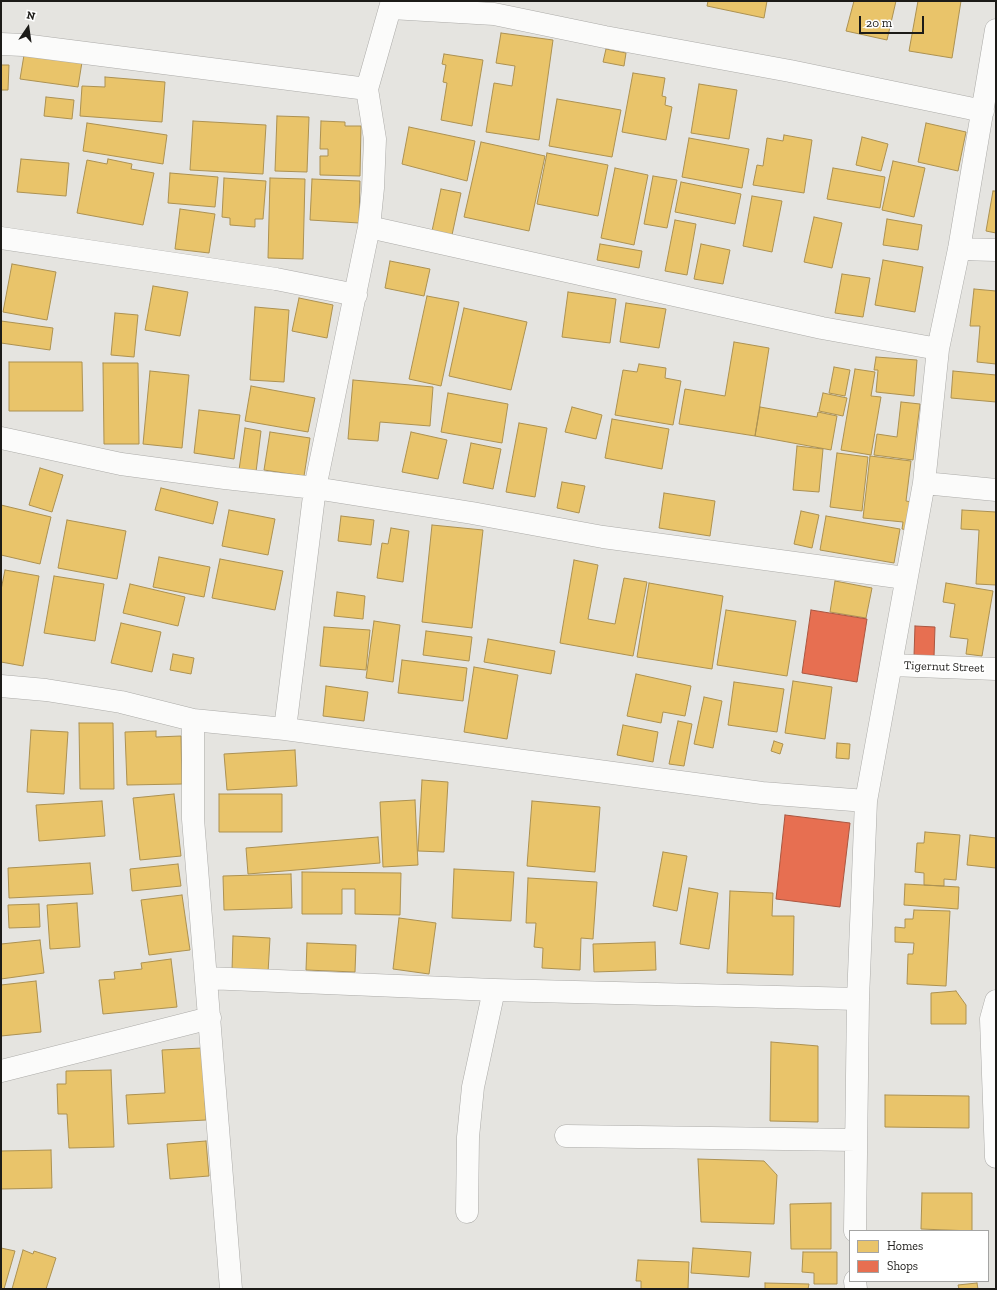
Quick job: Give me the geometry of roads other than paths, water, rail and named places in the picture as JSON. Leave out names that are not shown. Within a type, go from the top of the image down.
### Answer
[{"type":"street","points":[[285,729],[315,488],[369,227],[373,188],[375,139],[367,88],[392,4],[494,14],[605,37],[790,70],[983,111]]},
{"type":"street","points":[[855,1230],[858,999],[866,802],[924,483],[938,349],[959,249],[996,30]]},
{"type":"street","points":[[1,44],[23,45],[367,88]]},
{"type":"street","points":[[369,227],[814,326],[938,349]]},
{"type":"street","points":[[1,238],[276,279],[356,295]]},
{"type":"street","points":[[959,249],[996,250]]},
{"type":"street","points":[[1,438],[121,464],[315,488],[472,513],[603,537],[906,578]]},
{"type":"street","points":[[924,483],[996,490]]},
{"type":"street","name":"Tigernut Street","points":[[891,666],[996,669]]},
{"type":"street","points":[[1,686],[46,690],[121,702],[193,720],[285,729],[762,793],[866,802]]},
{"type":"street","points":[[193,720],[193,819],[231,1289]]},
{"type":"street","points":[[206,978],[494,990],[858,999]]},
{"type":"street","points":[[467,1212],[468,1137],[473,1094],[494,990]]},
{"type":"street","points":[[996,1001],[991,1019],[996,1157]]},
{"type":"street","points":[[1,1071],[210,1018]]},
{"type":"street","points":[[566,1136],[856,1140]]}]
